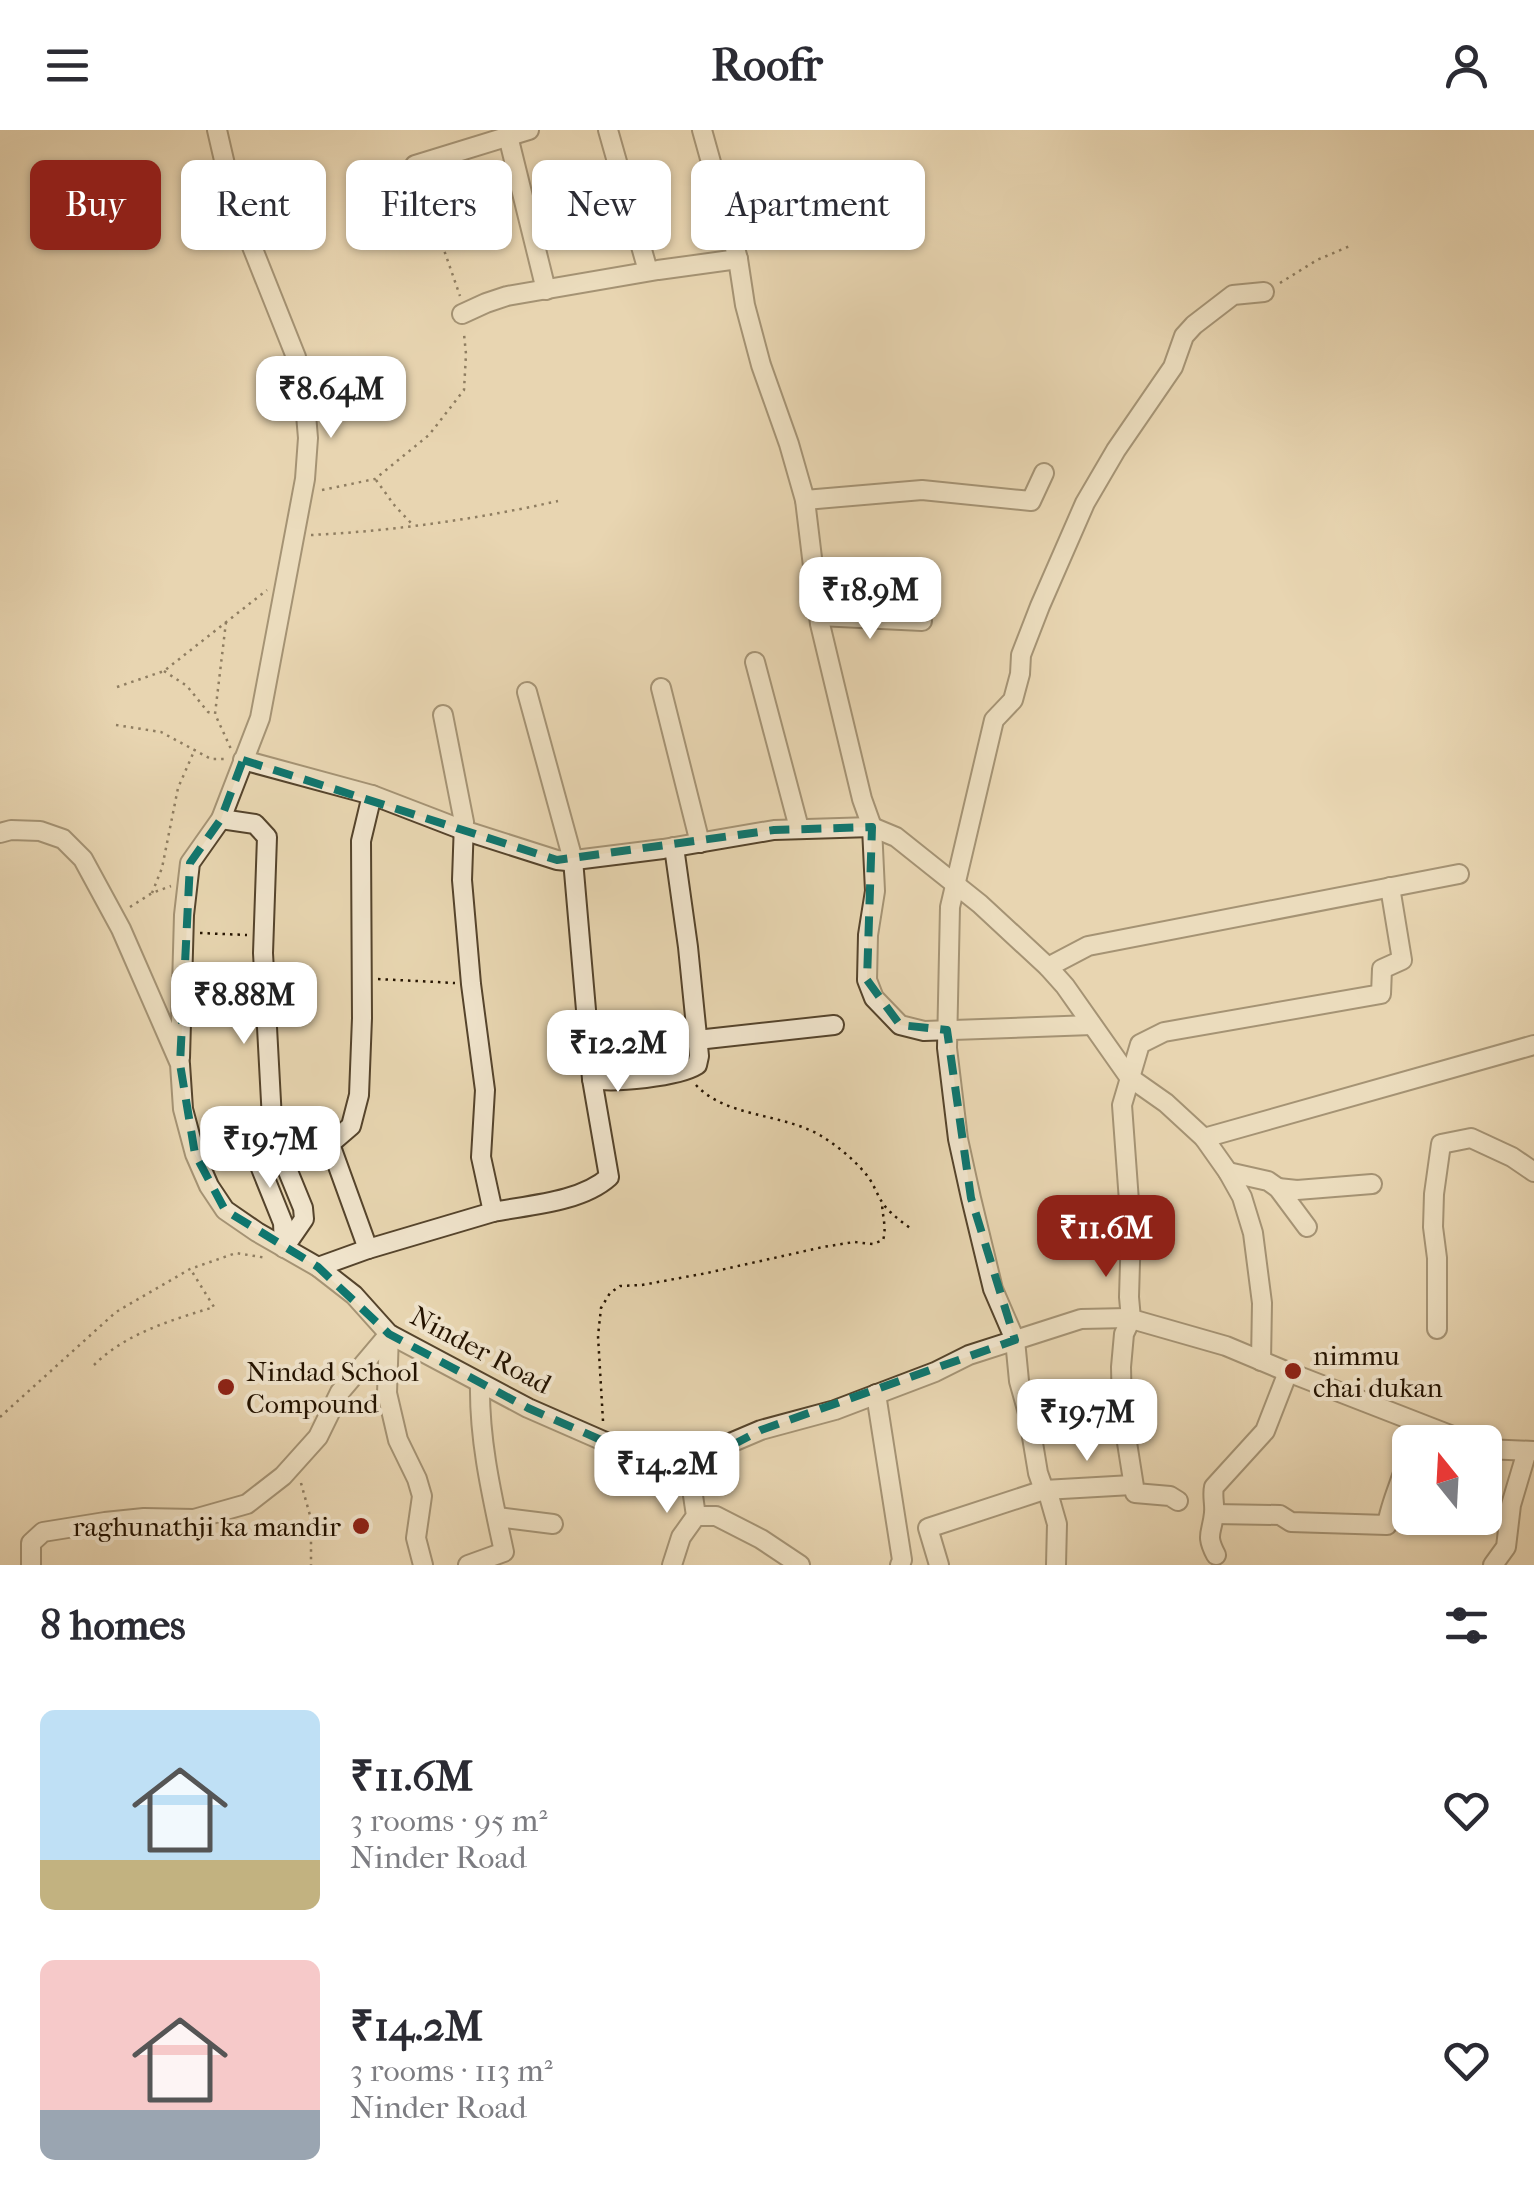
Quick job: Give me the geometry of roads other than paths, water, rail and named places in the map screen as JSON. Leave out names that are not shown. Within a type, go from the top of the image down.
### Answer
[{"type":"street","points":[[180,1064],[190,863],[221,818],[260,718],[302,494],[308,438],[306,402],[296,358],[234,198],[217,130]]},
{"type":"street","points":[[432,160],[528,130]]},
{"type":"street","points":[[608,130],[648,272]]},
{"type":"street","points":[[702,130],[738,259],[761,365],[805,500],[819,616],[872,827],[875,891],[867,980],[874,998],[900,1025],[924,1031],[1092,1025]]},
{"type":"street","points":[[508,136],[546,290]]},
{"type":"street","points":[[462,314],[507,296],[738,259]]},
{"type":"street","points":[[1056,1565],[1056,1524],[1044,1490],[1019,1382],[1015,1340],[993,1289],[954,1107],[947,1030],[950,907],[994,720],[1014,700],[1022,654],[1085,504],[1173,366],[1184,336],[1233,295],[1264,292]]},
{"type":"street","points":[[805,500],[922,490],[1031,501],[1044,473]]},
{"type":"street","points":[[819,616],[922,621]]},
{"type":"street","points":[[756,662],[799,828]]},
{"type":"street","points":[[661,688],[700,843]]},
{"type":"street","points":[[318,1267],[493,1212],[579,1195],[609,1176],[592,1079],[573,860],[527,692]]},
{"type":"street","points":[[443,715],[464,822],[462,880],[486,1090],[481,1157],[493,1212]]},
{"type":"street","points":[[243,760],[372,795],[556,860],[674,848],[799,828],[872,827],[896,836],[1048,967],[1129,1077],[1166,1103],[1204,1138],[1228,1172],[1242,1197],[1253,1232],[1262,1303],[1261,1360]]},
{"type":"street","points":[[368,1249],[330,1144],[351,1126],[360,1095],[361,841],[372,795]]},
{"type":"street","points":[[221,818],[255,824],[267,837],[263,936],[274,1136],[304,1219],[277,1253]]},
{"type":"street","name":"Ninder Road","points":[[0,833],[40,830],[63,839],[84,860],[128,943],[180,1064],[183,1110],[195,1154],[225,1210],[277,1253],[318,1267],[354,1294],[389,1334],[528,1408],[656,1464],[689,1468]]},
{"type":"street","points":[[592,1079],[606,1082],[688,1071],[696,1066],[699,1056],[688,947],[674,848]]},
{"type":"street","points":[[1048,967],[1088,946],[1459,874]]},
{"type":"street","points":[[1178,1501],[1170,1496],[1134,1493],[1122,1411],[1124,1334],[1131,1318],[1131,1228],[1122,1104],[1140,1044],[1164,1032],[1380,994],[1382,970],[1402,960],[1390,887]]},
{"type":"street","points":[[697,1040],[834,1025]]},
{"type":"street","points":[[1204,1138],[1534,1044]]},
{"type":"street","points":[[248,1136],[283,1223],[277,1253]]},
{"type":"street","points":[[1438,1330],[1433,1210],[1441,1144],[1471,1138],[1534,1172]]},
{"type":"street","points":[[1228,1172],[1268,1181],[1278,1188],[1307,1227]]},
{"type":"street","points":[[1278,1188],[1372,1184]]},
{"type":"street","points":[[672,1565],[680,1537],[696,1516],[689,1468],[728,1444],[761,1430],[835,1410],[969,1355],[1081,1319],[1131,1318],[1226,1346],[1423,1425]]},
{"type":"street","points":[[32,1565],[31,1543],[43,1532],[144,1518],[194,1519],[247,1504],[283,1476],[318,1437],[340,1392],[389,1334]]},
{"type":"street","points":[[389,1334],[387,1393],[398,1440],[422,1496],[416,1538],[423,1565]]},
{"type":"street","points":[[1216,1555],[1209,1542],[1214,1487],[1265,1432],[1288,1372]]},
{"type":"street","points":[[468,1565],[510,1558],[484,1460],[480,1384]]},
{"type":"street","points":[[876,1394],[900,1565]]},
{"type":"street","points":[[1494,1565],[1506,1548],[1510,1505],[1531,1451],[1502,1449]]},
{"type":"street","points":[[939,1565],[928,1528],[1044,1490],[1132,1485]]},
{"type":"street","points":[[1214,1514],[1280,1515],[1291,1522],[1386,1525],[1392,1503]]},
{"type":"street","points":[[696,1516],[716,1516],[800,1565]]},
{"type":"street","points":[[497,1517],[552,1524]]},
{"type":"place","name":"nimmu chai dukan","points":[[1293,1371]]},
{"type":"place","name":"Nindad School Compound","points":[[226,1387]]},
{"type":"place","name":"raghunathji ka mandir","points":[[361,1526]]}]
